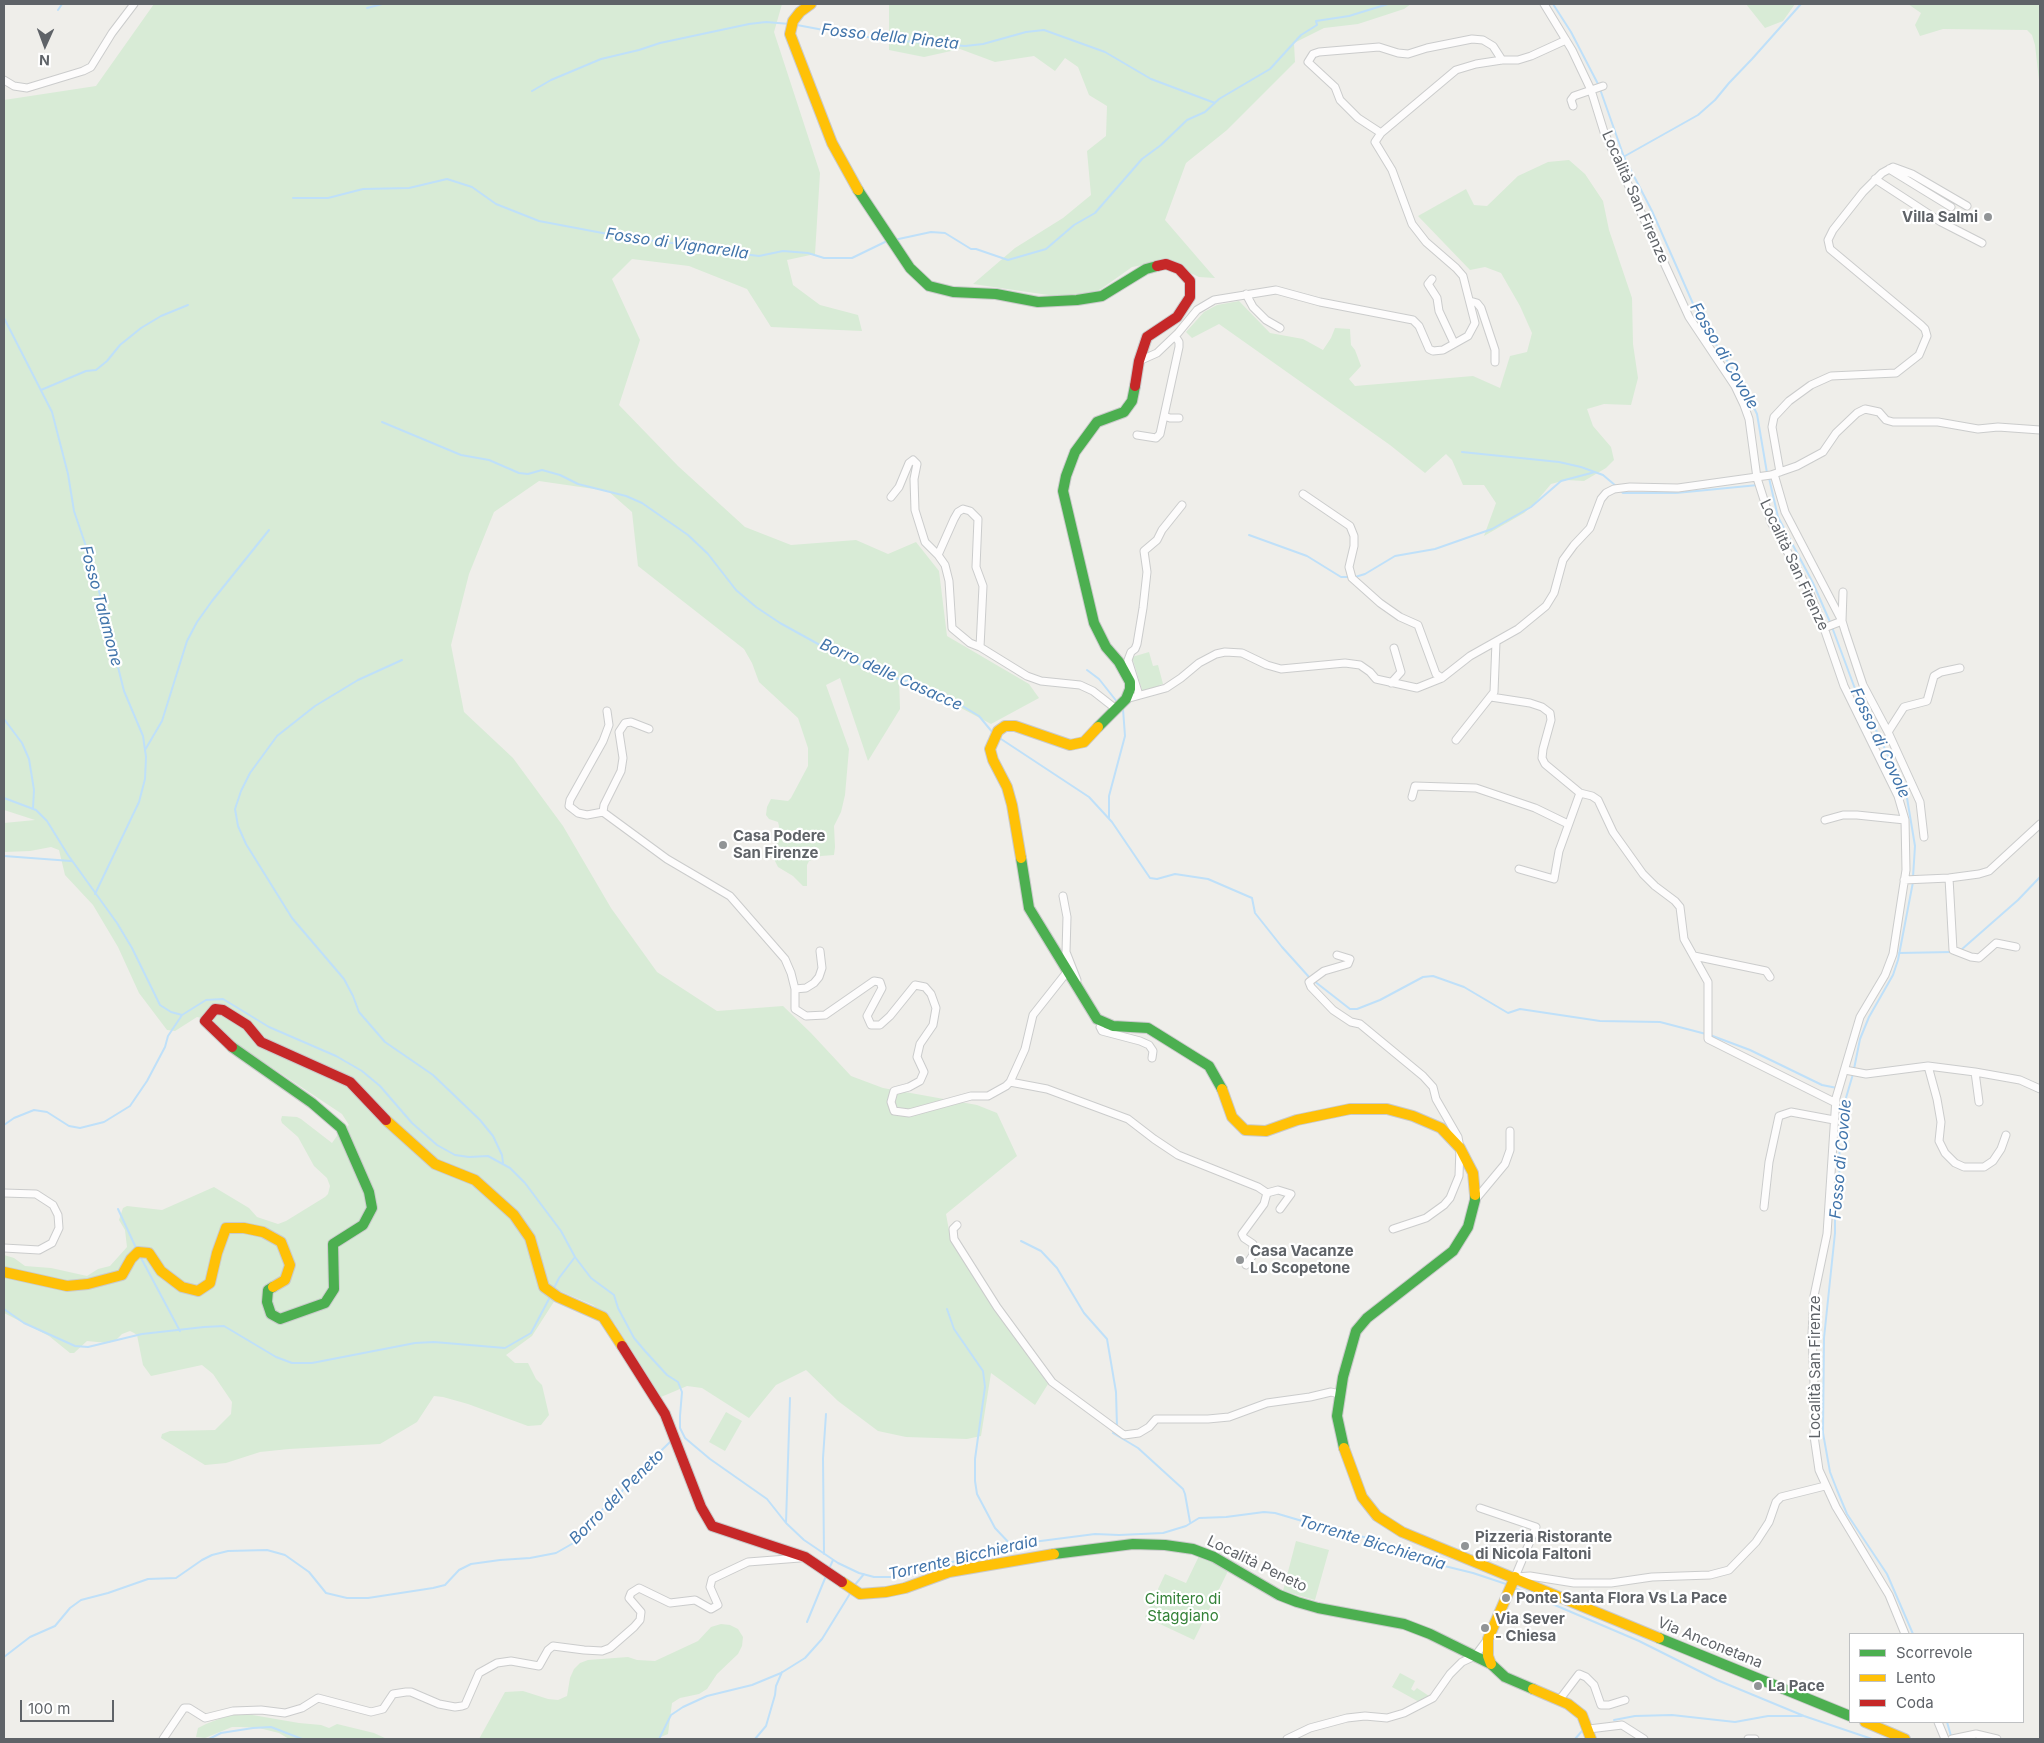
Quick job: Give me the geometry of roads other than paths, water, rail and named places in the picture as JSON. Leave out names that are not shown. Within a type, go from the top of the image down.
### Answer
[{"type":"main road","points":[[811,4],[800,12],[793,21],[790,34],[832,143],[850,179],[891,240],[910,268],[929,286],[952,292],[996,294],[1038,302],[1077,300],[1102,296],[1146,269],[1166,264],[1179,269],[1190,282],[1190,297],[1177,317],[1147,337],[1132,401],[1124,412],[1097,422],[1075,452],[1066,476],[1063,491],[1094,623],[1106,647],[1119,662],[1130,682],[1130,689],[1126,699],[1084,742],[1070,745],[1015,726],[1004,726],[998,731],[990,749],[993,760],[1007,787],[1012,806],[1029,908],[1097,1019],[1103,1022]]},
{"type":"main road","name":"Località Peneto","points":[[4,1272],[67,1286],[88,1284],[122,1275],[131,1259],[138,1252],[149,1253],[161,1271],[182,1287],[198,1291],[210,1283],[217,1253],[226,1228],[244,1228],[263,1232],[281,1242],[290,1265],[285,1280],[268,1290],[267,1302],[271,1314],[280,1319],[326,1303],[334,1289],[333,1244],[363,1225],[372,1208],[369,1192],[341,1128],[312,1102],[235,1049],[205,1020],[215,1009],[222,1010],[247,1025],[261,1042],[350,1082],[389,1123],[435,1164],[475,1180],[514,1215],[530,1238],[544,1287],[558,1297],[603,1318],[628,1355],[665,1414],[701,1507],[712,1526],[805,1557],[860,1594],[905,1588],[949,1572],[1037,1555],[1104,1546],[1165,1545],[1193,1550],[1214,1556],[1279,1595],[1297,1602],[1318,1608],[1404,1624],[1430,1634],[1491,1664],[1505,1677],[1560,1699],[1582,1715],[1590,1734]]},
{"type":"main road","name":"Via Anconetana","points":[[1103,1022],[1113,1026],[1148,1028],[1209,1066],[1218,1080],[1232,1117],[1245,1130],[1266,1131],[1297,1120],[1340,1110],[1387,1109],[1412,1116],[1441,1128],[1460,1148],[1473,1173],[1475,1200],[1468,1227],[1452,1251],[1362,1322],[1351,1344],[1339,1394],[1337,1416],[1344,1450],[1362,1496],[1377,1516],[1402,1532],[1512,1583],[1648,1634],[1849,1716]]},
{"type":"main road","points":[[1491,1664],[1488,1656],[1488,1639],[1512,1583]]},
{"type":"main road","points":[[1866,1723],[1905,1739]]},
{"type":"street","points":[[4,80],[14,86],[28,88],[91,67],[112,33],[134,4]]},
{"type":"street","name":"Località San Firenze","points":[[1544,4],[1597,88],[1604,132],[1689,317],[1735,386],[1744,405],[1749,420],[1759,479],[1771,522],[1829,626],[1844,686],[1898,796],[1905,820],[1910,880],[1893,954],[1885,975],[1860,1017],[1852,1072],[1836,1103],[1827,1234],[1814,1296],[1812,1334],[1815,1408],[1814,1448],[1819,1470],[1826,1486],[1889,1595],[1905,1633]]},
{"type":"street","points":[[1381,133],[1358,118],[1340,100],[1335,87],[1308,62],[1313,54],[1379,47],[1408,54],[1427,48],[1472,39],[1483,40],[1493,46],[1502,60]]},
{"type":"street","points":[[1140,361],[1157,353],[1175,336],[1197,310],[1214,300],[1276,290],[1320,302],[1413,320],[1419,326],[1429,349],[1443,350],[1468,336],[1475,323],[1463,276],[1426,242],[1412,224],[1392,170],[1376,142],[1381,133],[1456,70],[1502,60],[1518,60],[1566,40]]},
{"type":"street","points":[[1573,106],[1571,100],[1574,96],[1597,88]]},
{"type":"street","points":[[1924,837],[1920,802],[1888,732],[1863,685],[1842,621],[1785,512],[1775,474],[1772,427],[1774,417],[1789,401],[1811,385],[1831,376],[1896,374],[1919,355],[1925,344],[1927,336],[1925,329],[1921,325],[1830,249],[1828,240],[1833,230],[1863,192],[1876,179],[1893,167],[1912,174],[1967,206]]},
{"type":"street","points":[[1889,169],[1951,207]]},
{"type":"street","points":[[1876,179],[1941,222],[1982,243]]},
{"type":"street","points":[[1432,279],[1428,284],[1437,298],[1439,311],[1454,343]]},
{"type":"street","points":[[1246,294],[1253,307],[1266,320],[1280,328]]},
{"type":"street","points":[[1470,301],[1477,303],[1481,308],[1495,350],[1495,362]]},
{"type":"street","points":[[1137,434],[1156,438],[1160,434],[1179,347],[1179,342],[1175,336]]},
{"type":"street","points":[[1126,699],[1166,688],[1199,663],[1216,654],[1225,652],[1242,652],[1267,665],[1281,669],[1345,663],[1360,665],[1376,679],[1417,688],[1442,678],[1470,656],[1518,629],[1546,606],[1554,593],[1563,560],[1590,528],[1601,499],[1606,493],[1614,489],[1630,487],[1678,488],[1759,479],[1775,474],[1797,466],[1823,452],[1836,434],[1857,413],[1865,409],[1879,412],[1886,420],[1893,422],[1938,422],[1978,429],[1998,427],[2040,430]]},
{"type":"street","points":[[1164,416],[1179,418]]},
{"type":"street","points":[[890,496],[899,487],[909,463],[913,460],[918,464],[914,479],[915,510],[925,542],[945,565],[949,581],[952,628],[970,643],[980,647],[1027,676],[1041,682],[1080,685],[1099,695],[1116,708]]},
{"type":"street","points":[[1303,494],[1350,526],[1354,536],[1354,546],[1349,567],[1352,578],[1380,603],[1400,617],[1418,625],[1436,674],[1442,678]]},
{"type":"street","points":[[1139,696],[1128,660],[1131,652],[1138,644],[1147,572],[1144,551],[1157,540],[1162,530],[1182,505]]},
{"type":"street","points":[[938,555],[958,512],[963,510],[974,514],[978,519],[976,567],[983,586],[980,647]]},
{"type":"street","points":[[1842,621],[1843,592]]},
{"type":"street","points":[[1829,626],[1842,621]]},
{"type":"street","points":[[1456,740],[1494,692],[1496,642]]},
{"type":"street","points":[[1390,683],[1401,672],[1394,648]]},
{"type":"street","points":[[1888,732],[1904,706],[1928,701],[1934,676],[1941,672],[1960,668]]},
{"type":"street","points":[[1491,697],[1530,703],[1542,707],[1550,713],[1551,720],[1542,758],[1545,764],[1580,793],[1592,796],[1598,800],[1613,832],[1639,868],[1655,886],[1680,907],[1684,939],[1708,982],[1708,1039],[1836,1103]]},
{"type":"street","points":[[607,711],[608,725],[603,741],[570,800],[569,806],[578,813],[587,815],[603,812],[667,859],[730,896],[785,959],[792,973],[795,989],[795,1009],[806,1016],[825,1015],[874,981],[880,982],[882,988],[867,1016],[871,1025],[880,1025],[915,985],[924,987],[931,994],[936,1008],[933,1025],[920,1044],[917,1057],[924,1072],[920,1081],[909,1087],[894,1091],[891,1102],[894,1112],[908,1113],[971,1096],[988,1096],[1010,1082],[1025,1049],[1032,1015],[1067,972]]},
{"type":"street","points":[[603,812],[604,805],[621,771],[623,758],[619,732],[625,723],[631,722],[649,729]]},
{"type":"street","points":[[1412,797],[1415,786],[1476,788],[1535,808],[1568,824]]},
{"type":"street","points":[[1520,868],[1554,879],[1568,824],[1579,800],[1580,793]]},
{"type":"street","points":[[1825,820],[1843,815],[1857,815],[1905,820]]},
{"type":"street","points":[[1910,880],[1949,878],[1989,871],[2040,824]]},
{"type":"street","points":[[1949,878],[1953,950],[1979,958],[1996,943],[2016,947]]},
{"type":"street","points":[[1063,896],[1067,917],[1066,952],[1078,988]]},
{"type":"street","points":[[795,989],[806,988],[820,977],[822,968],[820,951]]},
{"type":"street","points":[[1337,955],[1350,959],[1348,964],[1324,971],[1309,982],[1311,987],[1333,1010],[1351,1022],[1360,1024],[1402,1058],[1433,1087],[1436,1099],[1458,1137],[1460,1148],[1459,1176],[1455,1189],[1444,1205],[1426,1218],[1393,1229]]},
{"type":"street","points":[[1694,956],[1766,970],[1770,977]]},
{"type":"street","points":[[1103,1022],[1100,1027],[1102,1032],[1140,1040],[1149,1045],[1153,1051],[1152,1058]]},
{"type":"street","points":[[1852,1072],[1866,1074],[1928,1066],[2020,1080],[2040,1088]]},
{"type":"street","points":[[1928,1066],[1937,1099],[1940,1122],[1939,1141],[1945,1153],[1955,1163],[1976,1169],[1984,1167],[1993,1161],[2001,1149],[2006,1136]]},
{"type":"street","points":[[1974,1072],[1979,1102]]},
{"type":"street","points":[[1010,1082],[1046,1090],[1128,1119],[1178,1155],[1258,1187],[1267,1193],[1278,1190],[1291,1194],[1280,1209]]},
{"type":"street","points":[[1764,1207],[1769,1162],[1779,1116],[1791,1112],[1834,1120]]},
{"type":"street","points":[[1475,1200],[1505,1164],[1510,1150],[1510,1131]]},
{"type":"street","points":[[4,1193],[36,1194],[53,1205],[58,1215],[58,1228],[52,1243],[39,1250],[4,1248]]},
{"type":"street","points":[[1246,1265],[1253,1255],[1253,1244],[1244,1238],[1242,1234],[1264,1204],[1267,1193]]},
{"type":"street","points":[[957,1225],[953,1229],[954,1239],[997,1307],[1052,1382],[1124,1435],[1144,1430],[1156,1419],[1228,1417],[1267,1403],[1331,1392],[1339,1394]]},
{"type":"street","points":[[1512,1583],[1530,1576],[1574,1583],[1611,1583],[1652,1577],[1721,1573],[1730,1570],[1756,1542],[1769,1522],[1776,1502],[1781,1497],[1826,1486]]},
{"type":"street","points":[[1480,1508],[1536,1527],[1512,1583]]},
{"type":"street","points":[[163,1739],[184,1708],[189,1708],[205,1718],[233,1712],[261,1710],[285,1713],[302,1708],[318,1698],[371,1712],[383,1709],[393,1694],[406,1692],[411,1692],[439,1704],[455,1707],[462,1706],[465,1705],[479,1673],[497,1663],[511,1662],[539,1666],[548,1650],[553,1646],[602,1651],[610,1648],[640,1620],[641,1612],[629,1598],[631,1593],[640,1588],[670,1603],[695,1600],[712,1610],[718,1604],[710,1583],[720,1575],[748,1562],[805,1557]]},
{"type":"street","points":[[1288,1739],[1310,1728],[1348,1718],[1365,1716],[1387,1718],[1404,1713],[1433,1698],[1450,1674],[1462,1662],[1475,1656],[1484,1647],[1488,1639]]},
{"type":"street","points":[[1560,1699],[1579,1674],[1586,1677],[1594,1685],[1601,1705],[1609,1705],[1625,1700]]},
{"type":"street","points":[[1938,1723],[1945,1739]]},
{"type":"street","points":[[1590,1734],[1622,1725],[1644,1739]]},
{"type":"street","points":[[1956,1738],[1976,1734],[1997,1739]]},
{"type":"street","points":[[1748,1739],[1755,1739]]},
{"type":"waterway","points":[[58,10],[62,4]]},
{"type":"waterway","points":[[367,8],[382,4]]},
{"type":"waterway","name":"Fosso di Vignarella","points":[[894,240],[931,232],[945,233],[971,249],[1008,260],[1046,249],[1074,225],[1095,213],[1142,159],[1161,145],[1187,120],[1205,112],[1219,99],[1270,69],[1301,35],[1317,25],[1316,21],[1349,16],[1388,4]]},
{"type":"waterway","name":"Fosso di Covole","points":[[1553,4],[1571,32],[1598,84]]},
{"type":"waterway","points":[[1625,156],[1698,115],[1715,100],[1801,4]]},
{"type":"waterway","name":"Fosso della Pineta","points":[[532,91],[551,80],[601,59],[660,43],[749,24],[766,22],[790,24]]},
{"type":"waterway","name":"Fosso della Pineta","points":[[797,25],[850,35],[965,46],[983,44],[1026,32],[1044,30],[1105,52],[1151,79],[1215,103]]},
{"type":"waterway","name":"Fosso di Covole","points":[[1600,89],[1624,157],[1652,211],[1702,324],[1741,381],[1757,414],[1767,473]]},
{"type":"waterway","name":"Fosso di Vignarella","points":[[293,198],[328,198],[363,189],[409,188],[447,179],[472,187],[496,204],[539,221],[629,238],[698,246],[759,256],[783,251],[808,253],[824,258],[852,258],[887,241]]},
{"type":"waterway","points":[[41,390],[86,371],[96,370],[107,361],[120,345],[141,328],[161,316],[188,305]]},
{"type":"waterway","name":"Fosso Talamone","points":[[4,318],[52,412],[68,474],[74,511],[93,567],[124,691],[143,736],[146,757],[145,779],[139,802],[95,894]]},
{"type":"waterway","name":"Borro delle Casacce","points":[[382,422],[461,455],[489,460],[519,473],[528,474],[542,470],[560,475],[578,484],[626,496],[642,503],[688,535],[708,554],[736,590],[756,607],[780,623],[838,655],[884,675],[914,683],[951,699],[979,716],[993,733]]},
{"type":"waterway","points":[[1462,452],[1559,462],[1603,475],[1616,486]]},
{"type":"waterway","points":[[1355,577],[1365,574],[1395,556],[1435,549],[1492,529],[1531,507],[1561,481],[1595,472]]},
{"type":"waterway","name":"Fosso di Covole","points":[[1769,478],[1778,517],[1813,583],[1830,622]]},
{"type":"waterway","points":[[1621,491],[1623,493],[1676,493],[1758,485]]},
{"type":"waterway","points":[[145,750],[162,721],[187,641],[197,622],[269,530]]},
{"type":"waterway","points":[[1249,535],[1307,556],[1341,577],[1351,577]]},
{"type":"waterway","name":"Fosso di Covole","points":[[1832,627],[1854,686],[1907,798],[1915,846],[1913,877]]},
{"type":"waterway","points":[[402,660],[358,680],[315,706],[277,736],[250,773],[241,791],[235,809],[238,826],[246,844],[292,918],[344,979],[359,1012],[385,1042],[433,1075],[480,1120],[493,1136],[502,1155],[503,1163]]},
{"type":"waterway","points":[[1087,670],[1099,679],[1118,703]]},
{"type":"waterway","points":[[1109,819],[1109,796],[1125,736],[1123,709]]},
{"type":"waterway","points":[[4,719],[22,743],[29,759],[34,790],[33,808]]},
{"type":"waterway","name":"Borro delle Casacce","points":[[998,737],[1089,797],[1112,822],[1150,878],[1157,879],[1175,874],[1208,879],[1252,898],[1255,913],[1282,947],[1309,977],[1350,1009],[1357,1009],[1380,1000],[1423,977],[1433,976],[1464,987],[1508,1013],[1520,1009],[1600,1021],[1660,1022],[1706,1034]]},
{"type":"waterway","name":"Torrente Bicchieraia","points":[[4,798],[36,810],[47,821],[68,855],[117,923],[132,948],[160,1005],[171,1012],[182,1015]]},
{"type":"waterway","points":[[4,856],[71,861]]},
{"type":"waterway","points":[[1961,950],[2018,900],[2040,877]]},
{"type":"waterway","name":"Fosso di Covole","points":[[1854,1069],[1860,1039],[1869,1017],[1893,975],[1898,960],[1913,882]]},
{"type":"waterway","points":[[1899,953],[1952,952]]},
{"type":"waterway","name":"Torrente Bicchieraia","points":[[4,1125],[14,1118],[34,1110],[47,1112],[69,1126],[80,1128],[104,1122],[130,1106],[147,1081],[165,1047],[168,1036],[182,1015],[206,1000],[223,999],[269,1027],[336,1056],[362,1071],[380,1086],[412,1123],[437,1145],[455,1155],[469,1157],[488,1156],[510,1168],[525,1183],[561,1231],[575,1257],[591,1278],[614,1295],[618,1308],[634,1338],[667,1375],[678,1382],[682,1392],[680,1428],[685,1438],[710,1459],[767,1499],[786,1523],[804,1540],[838,1563],[859,1573],[874,1577],[895,1577],[1025,1543],[1095,1534],[1163,1533],[1186,1526],[1199,1518],[1264,1512],[1275,1513],[1343,1533],[1364,1537],[1424,1561],[1473,1573],[1509,1585]]},
{"type":"waterway","name":"Borro delle Casacce","points":[[1710,1035],[1750,1050],[1822,1085],[1837,1088]]},
{"type":"waterway","name":"Fosso di Covole","points":[[1853,1074],[1843,1108],[1839,1140],[1840,1166],[1835,1233],[1824,1338],[1823,1433],[1830,1472],[1847,1514],[1887,1574],[1913,1633]]},
{"type":"waterway","points":[[118,1209],[137,1250]]},
{"type":"waterway","points":[[1021,1241],[1041,1251],[1057,1268],[1084,1313],[1107,1339],[1116,1392],[1117,1427]]},
{"type":"waterway","points":[[140,1256],[180,1331]]},
{"type":"waterway","points":[[553,1290],[559,1278],[575,1257]]},
{"type":"waterway","points":[[4,1309],[24,1323],[75,1346],[88,1347],[142,1334],[224,1326],[276,1357],[292,1363],[312,1363],[415,1343],[434,1342],[505,1348],[531,1333],[550,1297]]},
{"type":"waterway","points":[[947,1309],[954,1329],[983,1371],[985,1387],[975,1459],[977,1494],[995,1528],[1012,1546]]},
{"type":"waterway","points":[[786,1523],[790,1398]]},
{"type":"waterway","points":[[824,1554],[823,1458],[826,1414]]},
{"type":"waterway","points":[[1115,1430],[1113,1433],[1138,1448],[1183,1489],[1190,1522]]},
{"type":"waterway","name":"Borro del Peneto","points":[[4,1657],[30,1637],[55,1626],[70,1608],[81,1600],[148,1579],[176,1578],[202,1560],[228,1551],[267,1550],[285,1555],[309,1572],[326,1593],[347,1598],[368,1598],[433,1588],[445,1585],[459,1570],[471,1564],[530,1558],[556,1553],[577,1541],[579,1532],[589,1520],[618,1497],[627,1484],[671,1441]]},
{"type":"waterway","points":[[829,1569],[833,1560]]},
{"type":"waterway","points":[[854,1586],[864,1574]]},
{"type":"waterway","points":[[807,1622],[826,1576]]},
{"type":"waterway","name":"Torrente Bicchieraia","points":[[1515,1588],[1639,1641],[1717,1680],[1804,1716],[1872,1739]]},
{"type":"waterway","points":[[659,1739],[671,1715],[683,1707],[707,1696],[752,1685],[781,1673],[805,1658],[822,1639],[851,1592]]},
{"type":"waterway","points":[[755,1739],[766,1726],[776,1686],[782,1672]]},
{"type":"waterway","points":[[1614,1720],[1635,1716],[1672,1715],[1735,1722],[1768,1716],[1802,1716]]},
{"type":"waterway","name":"Fosso di Covole","points":[[1947,1723],[1951,1736]]},
{"type":"waterway","points":[[209,1739],[221,1733],[271,1727],[302,1739]]},
{"type":"waterway","points":[[1575,1739],[1582,1731]]},
{"type":"place","name":"Villa Salmi","points":[[1988,217]]},
{"type":"place","name":"Casa Podere San Firenze","points":[[723,845]]},
{"type":"place","name":"Casa Vacanze Lo Scopetone","points":[[1240,1260]]},
{"type":"place","name":"Pizzeria Ristorante di Nicola Faltoni","points":[[1465,1546]]},
{"type":"place","name":"Ponte Santa Flora Vs La Pace","points":[[1506,1598]]},
{"type":"place","name":"Via Sever - Chiesa","points":[[1485,1628]]},
{"type":"place","name":"La Pace","points":[[1758,1686]]},
{"type":"park label","name":"Cimitero di Staggiano","points":[[1183,1608]]}]
